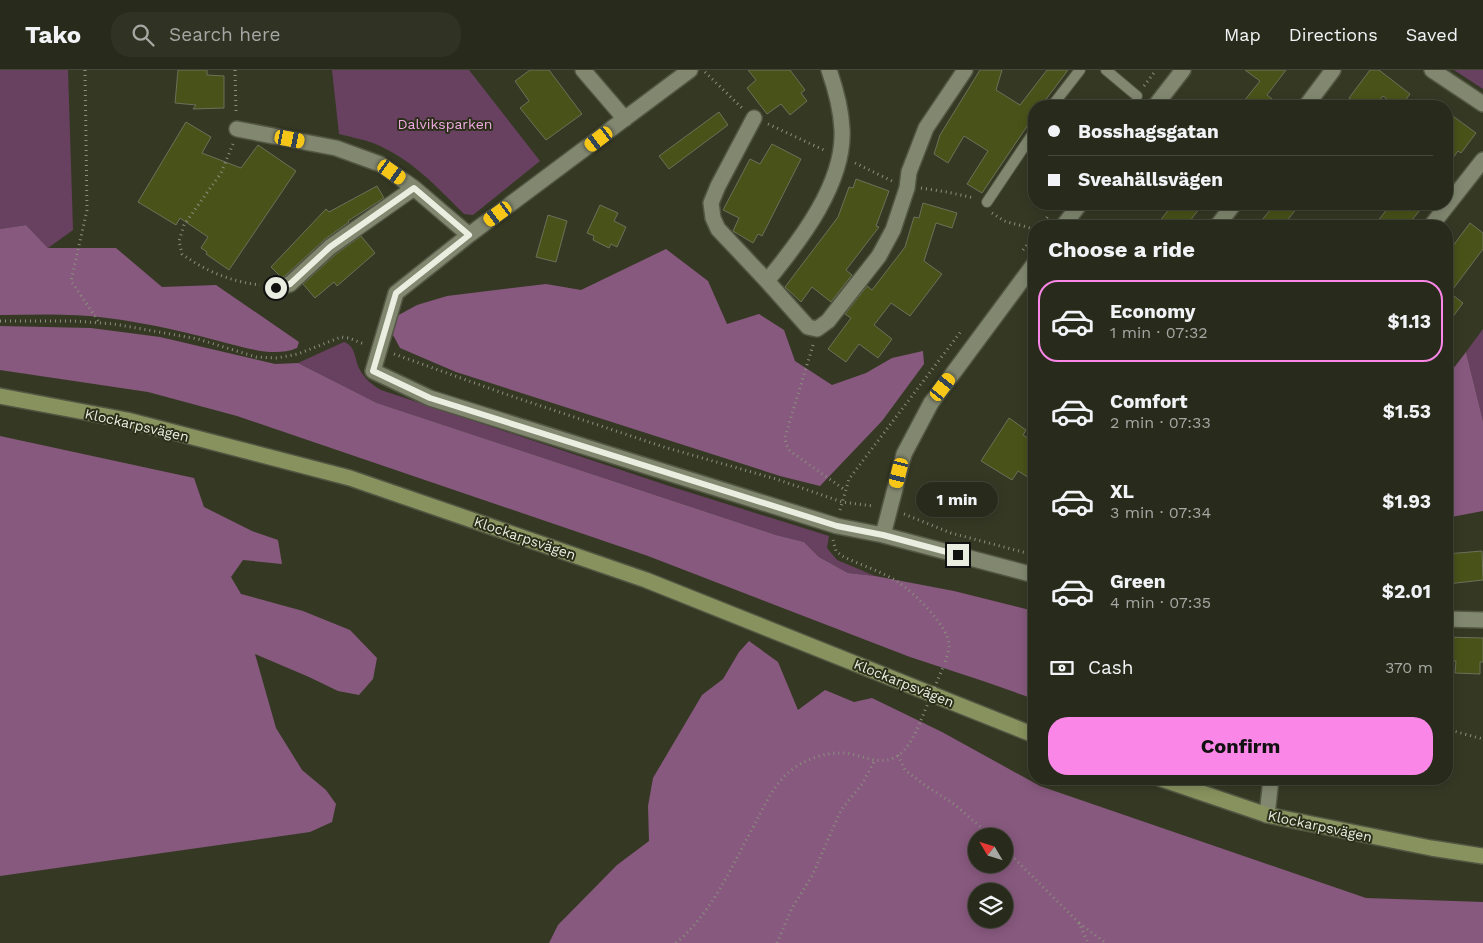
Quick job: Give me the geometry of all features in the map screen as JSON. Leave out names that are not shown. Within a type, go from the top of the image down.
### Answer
[{"type":"street","points":[[583,70],[625,120]]},
{"type":"street","points":[[690,70],[469,235],[396,293],[373,371],[430,398],[837,526],[883,535],[1028,573]]},
{"type":"street","points":[[768,281],[814,218],[833,178],[840,156],[842,131],[838,97],[829,70]]},
{"type":"street","points":[[754,118],[718,186],[712,203],[713,218],[718,229],[768,281],[808,327],[817,329],[828,321],[879,256],[892,230],[907,188],[912,165],[926,128],[965,70]]},
{"type":"street","points":[[1160,100],[1183,70]]},
{"type":"street","points":[[1310,100],[1333,70]]},
{"type":"street","points":[[1432,70],[1483,104]]},
{"type":"street","points":[[237,129],[336,148],[380,164],[414,188],[469,235]]},
{"type":"street","points":[[1453,198],[1483,160]]},
{"type":"street","points":[[276,288],[290,284],[330,247],[414,188]]},
{"type":"street","points":[[1068,220],[1075,210]]},
{"type":"street","points":[[1436,220],[1444,210]]},
{"type":"street","points":[[883,535],[904,454],[918,426],[931,403],[1028,272]]},
{"type":"street","name":"Klockarpsvägen","points":[[0,396],[126,420],[350,478],[646,580],[1028,733]]},
{"type":"street","points":[[1453,619],[1483,620]]},
{"type":"street","name":"Klockarpsvägen","points":[[1179,785],[1267,815],[1430,848],[1483,856]]},
{"type":"street","points":[[1267,815],[1270,785]]},
{"type":"lane","points":[[1057,100],[1080,70]]},
{"type":"lane","points":[[1106,70],[1137,96]]},
{"type":"lane","points":[[987,202],[1028,141]]},
{"type":"path","points":[[85,70],[87,210],[71,281],[99,322]]},
{"type":"path","points":[[235,70],[237,129],[232,150],[221,174],[184,225],[179,241],[182,254],[195,264],[218,275],[246,284],[276,288]]},
{"type":"path","points":[[703,70],[754,118],[907,188],[912,186],[987,202],[990,211],[1004,221],[1028,227]]},
{"type":"path","points":[[1022,252],[1028,244]]},
{"type":"path","points":[[676,943],[690,932],[709,909],[769,798],[788,773],[810,758],[844,753],[875,760],[887,760],[898,755],[907,746],[921,720],[944,665],[949,645],[944,630],[919,600],[897,582],[842,556],[836,550],[833,543],[834,533],[849,479],[968,322]]},
{"type":"path","points":[[817,329],[785,437],[786,444],[790,451],[845,490]]},
{"type":"path","points":[[1453,731],[1483,739]]},
{"type":"path","points":[[898,755],[905,770],[954,804],[982,828]]},
{"type":"path","points":[[777,943],[792,908],[812,876],[841,810],[862,784],[875,760]]},
{"type":"path","points":[[1013,857],[1079,923],[1106,943]]},
{"type":"path","points":[[1079,923],[1088,943]]},
{"type":"green space","points":[[0,70],[68,70],[73,230],[48,248],[26,225],[0,229]]},
{"type":"green space","name":"Dalviksparken","points":[[332,70],[469,70],[540,161],[473,215],[464,214],[422,174],[400,157],[373,143],[339,134]]},
{"type":"green space","points":[[1454,70],[1483,70],[1483,89]]},
{"type":"green space","points":[[1483,329],[1483,421],[1466,352]]},
{"type":"green space","points":[[344,342],[353,350],[358,366],[364,376],[381,390],[669,486],[829,536],[827,548],[837,560],[875,576],[848,573],[819,557],[804,542],[776,535],[377,403],[298,363]]},
{"type":"shaded area","points":[[26,225],[48,248],[116,248],[162,287],[216,285],[299,342],[297,348],[280,352],[263,351],[184,332],[94,316],[0,315],[0,229]]},
{"type":"shaded area","points":[[666,249],[708,281],[727,324],[759,314],[784,330],[795,361],[832,385],[866,373],[892,358],[923,351],[924,364],[882,421],[820,486],[780,476],[456,372],[400,348],[393,335],[395,317],[417,305],[447,296],[546,284],[581,290]]},
{"type":"shaded area","points":[[0,326],[91,328],[160,337],[275,364],[298,363],[377,403],[776,535],[804,542],[819,557],[848,573],[875,576],[954,591],[1028,610],[1028,697],[910,657],[648,556],[237,416],[148,392],[0,370]]},
{"type":"shaded area","points":[[1466,352],[1483,421],[1483,511],[1453,517],[1453,369]]},
{"type":"shaded area","points":[[0,436],[194,478],[204,507],[252,531],[278,540],[282,564],[243,560],[231,577],[241,594],[303,611],[350,630],[377,658],[373,679],[359,695],[338,691],[255,654],[276,728],[302,770],[326,790],[336,804],[332,822],[310,832],[0,876]]},
{"type":"shaded area","points":[[749,641],[778,662],[798,710],[825,690],[854,702],[872,698],[942,732],[1028,779],[1028,785],[1038,785],[1366,898],[1483,902],[1483,943],[549,943],[558,925],[617,865],[649,841],[648,806],[653,778],[702,695],[723,679],[739,652]]},
{"type":"building","points":[[178,70],[207,70],[207,75],[224,76],[224,108],[193,109],[196,105],[175,103]]},
{"type":"building","points":[[530,70],[549,70],[582,114],[546,140],[520,108],[529,101],[515,81]]},
{"type":"building","points":[[748,70],[790,70],[805,90],[801,93],[807,101],[790,115],[781,104],[767,114],[747,88],[756,80]]},
{"type":"building","points":[[980,70],[1002,70],[996,90],[1020,105],[1047,70],[1068,70],[1046,100],[1028,100],[1028,125],[982,193],[967,184],[988,151],[964,136],[948,163],[934,154],[940,135]]},
{"type":"building","points":[[1245,70],[1286,70],[1267,95],[1273,100],[1245,100],[1260,81]]},
{"type":"building","points":[[1370,70],[1379,70],[1410,94],[1406,100],[1388,100],[1383,96],[1380,100],[1352,100],[1349,98]]},
{"type":"building","points":[[719,112],[728,125],[669,169],[659,156]]},
{"type":"building","points":[[1453,116],[1476,133],[1461,153],[1458,151],[1453,158]]},
{"type":"building","points":[[186,122],[211,137],[202,153],[241,168],[258,145],[296,171],[229,270],[206,254],[207,252],[201,248],[208,237],[180,218],[176,225],[138,202]]},
{"type":"building","points":[[772,144],[801,159],[762,236],[758,234],[753,243],[733,231],[739,218],[723,210],[750,159],[760,164]]},
{"type":"building","points":[[856,179],[889,191],[876,226],[879,227],[846,270],[852,275],[831,302],[812,287],[801,302],[785,287],[838,217],[849,187],[853,188]]},
{"type":"building","points":[[377,186],[384,198],[348,221],[325,239],[285,276],[281,277],[271,267],[326,209],[329,212]]},
{"type":"building","points":[[923,203],[957,213],[952,228],[936,223],[924,261],[942,274],[910,316],[891,303],[874,325],[892,339],[878,358],[859,344],[846,362],[828,349],[851,318],[845,314],[867,286],[872,290],[905,247],[914,217],[919,218]]},
{"type":"building","points":[[600,205],[618,213],[614,221],[626,227],[617,247],[611,244],[609,248],[593,240],[594,236],[587,233]]},
{"type":"building","points":[[1168,210],[1198,210],[1191,220],[1161,220]]},
{"type":"building","points":[[1270,210],[1295,210],[1288,220],[1262,220]]},
{"type":"building","points":[[1386,210],[1420,210],[1412,220],[1379,220]]},
{"type":"building","points":[[548,215],[567,221],[556,262],[536,257]]},
{"type":"building","points":[[1470,223],[1483,233],[1483,249],[1453,289],[1453,246]]},
{"type":"building","points":[[361,236],[375,253],[337,286],[334,282],[315,298],[303,284],[336,254]]},
{"type":"building","points":[[1453,295],[1463,303],[1453,317]]},
{"type":"building","points":[[1009,418],[1026,430],[1023,435],[1028,438],[1028,477],[1018,471],[1012,480],[981,461]]},
{"type":"building","points":[[1482,551],[1483,580],[1453,583],[1453,553]]},
{"type":"building","points":[[1453,637],[1483,638],[1483,662],[1480,662],[1480,674],[1455,673],[1456,661],[1453,661]]},
{"type":"route","points":[[276,288],[290,284],[330,247],[414,188],[469,235],[396,293],[373,371],[430,398],[837,526],[883,535],[958,555]]}]
